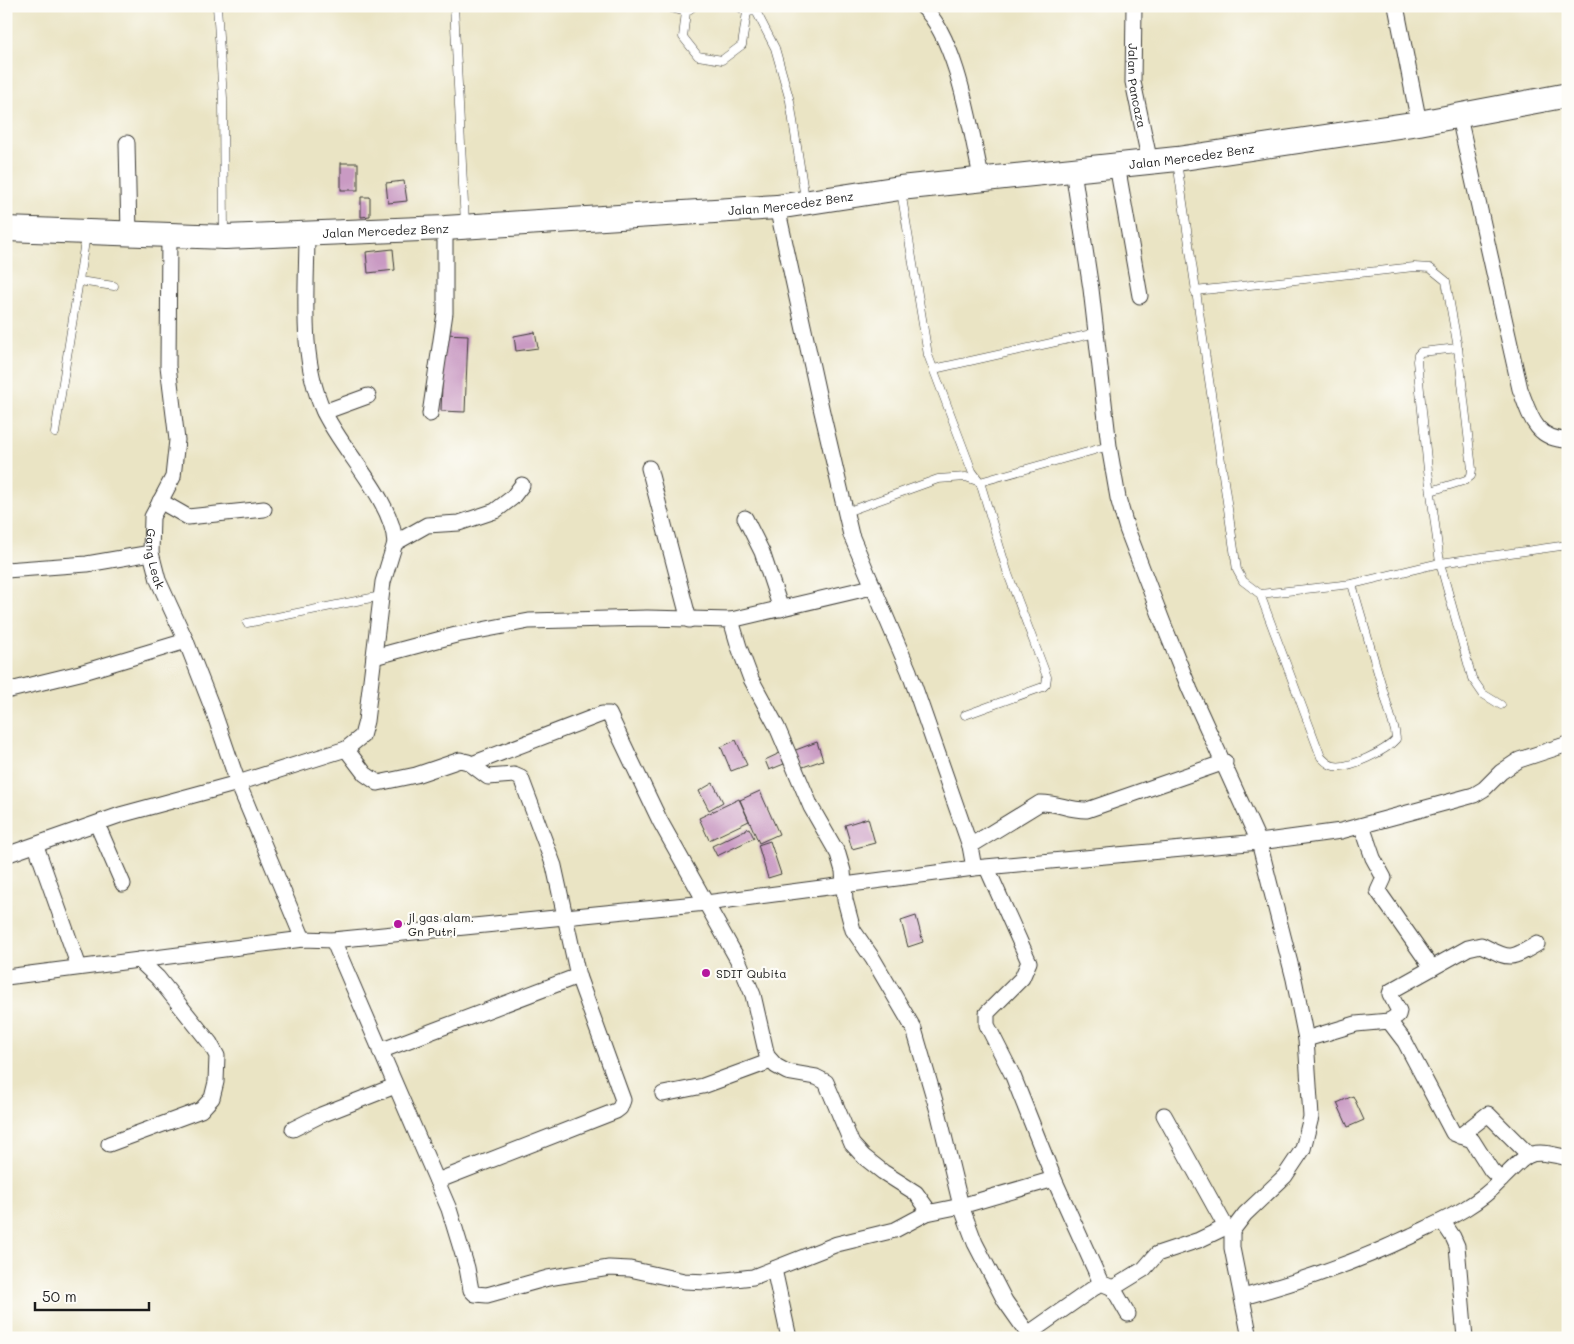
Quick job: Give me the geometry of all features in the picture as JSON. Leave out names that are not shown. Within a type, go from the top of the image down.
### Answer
[{"type":"main road","name":"Jalan Mercedez Benz","points":[[6,229],[224,237],[455,227],[777,207],[806,201],[900,188],[1150,163],[1459,117],[1568,95]]},
{"type":"street","points":[[922,6],[936,20],[949,51],[982,181]]},
{"type":"street","name":"Jalan Pancaza","points":[[1134,6],[1133,82],[1150,163]]},
{"type":"street","points":[[1396,6],[1419,123]]},
{"type":"street","points":[[1459,117],[1520,389],[1538,428],[1547,436],[1556,440],[1568,440]]},
{"type":"street","points":[[128,143],[128,234]]},
{"type":"street","points":[[1117,165],[1140,296]]},
{"type":"street","points":[[732,620],[739,647],[751,679],[777,727],[811,807],[838,854],[852,930],[873,959],[914,1029],[940,1115],[961,1206],[987,1270],[1011,1311],[1029,1336],[1107,1286],[1144,1269],[1157,1254],[1229,1229],[1285,1176],[1303,1149],[1311,1116],[1306,1039],[1294,979],[1259,842],[1225,762],[1190,690],[1136,552],[1118,498],[1109,446],[1074,170]]},
{"type":"street","points":[[777,207],[851,536],[910,671],[970,846],[1028,958],[1029,966],[1022,978],[987,1013],[987,1025],[1013,1076],[1054,1179],[1107,1286],[1128,1314]]},
{"type":"street","points":[[430,414],[455,227]]},
{"type":"street","points":[[6,855],[120,815],[238,783],[346,749],[358,741],[364,730],[381,596],[386,568],[395,543],[393,528],[385,509],[324,412],[315,385],[308,351],[307,233]]},
{"type":"street","name":"Gang Leak","points":[[169,235],[168,366],[177,440],[173,478],[152,517],[150,532],[151,553],[158,580],[186,641],[214,710],[238,783],[303,939]]},
{"type":"street","points":[[324,412],[368,396]]},
{"type":"street","points":[[649,468],[689,620]]},
{"type":"street","points":[[395,543],[427,525],[459,523],[495,511],[512,498],[522,485]]},
{"type":"street","points":[[160,501],[188,517],[264,509]]},
{"type":"street","points":[[745,518],[762,552],[780,609]]},
{"type":"street","points":[[6,570],[87,564],[151,553]]},
{"type":"street","points":[[374,656],[456,635],[529,621],[646,618],[732,620],[872,587]]},
{"type":"street","points":[[6,691],[80,673],[186,641]]},
{"type":"street","points":[[472,764],[602,714],[609,714],[660,821],[747,979],[757,1011],[764,1047],[771,1061],[787,1072],[816,1076],[826,1082],[852,1144],[864,1157],[883,1172],[916,1193],[923,1200],[927,1213]]},
{"type":"street","points":[[6,977],[303,939],[333,940],[565,915],[706,903],[980,868],[1259,842],[1362,826],[1474,795],[1484,789],[1501,772],[1519,760],[1568,744]]},
{"type":"street","points":[[346,749],[365,774],[378,783],[416,776],[455,760],[464,760],[472,764],[488,777],[518,775],[523,781],[554,866],[578,976],[623,1100],[620,1108],[526,1148],[437,1181]]},
{"type":"street","points":[[970,846],[1040,803],[1048,802],[1087,810],[1225,762]]},
{"type":"street","points":[[97,824],[123,884]]},
{"type":"street","points":[[1362,826],[1372,858],[1384,880],[1378,891],[1432,968]]},
{"type":"street","points":[[36,846],[79,967]]},
{"type":"street","points":[[333,940],[437,1181],[460,1242],[471,1290],[480,1296],[548,1278],[598,1269],[630,1269],[673,1279],[697,1282],[753,1277],[837,1244],[895,1230],[927,1213],[961,1206],[1054,1179]]},
{"type":"street","points":[[1306,1039],[1356,1024],[1388,1021],[1396,1017],[1399,1010],[1390,994],[1391,991],[1477,944],[1508,957],[1515,956],[1537,944]]},
{"type":"street","points":[[109,1144],[201,1110],[212,1098],[216,1082],[217,1056],[210,1043],[168,990],[140,960]]},
{"type":"street","points":[[380,1051],[578,976]]},
{"type":"street","points":[[1388,1021],[1405,1042],[1445,1115],[1451,1130],[1460,1136],[1472,1140],[1491,1170],[1501,1180]]},
{"type":"street","points":[[663,1094],[703,1086],[771,1061]]},
{"type":"street","points":[[293,1129],[321,1115],[395,1086]]},
{"type":"street","points":[[1460,1136],[1488,1114],[1529,1155]]},
{"type":"street","points":[[1164,1115],[1229,1229],[1250,1338]]},
{"type":"street","points":[[1243,1297],[1310,1278],[1375,1254],[1443,1222],[1482,1199],[1529,1155],[1538,1151],[1568,1158]]},
{"type":"street","points":[[1443,1222],[1457,1246],[1462,1337]]},
{"type":"street","points":[[774,1269],[786,1316],[789,1338]]},
{"type":"lane","points":[[217,6],[223,98],[224,237]]},
{"type":"lane","points":[[454,6],[455,227]]},
{"type":"lane","points":[[663,6],[686,12]]},
{"type":"lane","points":[[694,6],[686,12],[682,36],[698,56],[722,60],[742,45],[747,12]]},
{"type":"lane","points":[[738,6],[747,12]]},
{"type":"lane","points":[[747,12],[756,8],[775,48],[790,101],[806,201]]},
{"type":"lane","points":[[1177,159],[1237,570],[1244,581],[1260,594],[1321,757],[1327,763],[1339,766],[1382,751],[1396,739],[1352,584]]},
{"type":"lane","points":[[900,188],[924,338],[972,471],[980,482],[1008,574],[1046,671],[1047,680],[1043,687],[964,715]]},
{"type":"lane","points":[[55,433],[86,232]]},
{"type":"lane","points":[[1195,291],[1341,274],[1430,268],[1446,280],[1458,348],[1472,469],[1470,476],[1466,480],[1431,491]]},
{"type":"lane","points":[[79,281],[114,286]]},
{"type":"lane","points":[[934,370],[1096,333]]},
{"type":"lane","points":[[1458,348],[1422,352],[1418,355],[1418,371],[1431,491],[1440,563],[1472,678],[1484,694],[1501,705]]},
{"type":"lane","points":[[846,512],[938,479],[966,477],[980,482],[1109,446]]},
{"type":"lane","points":[[1260,594],[1352,584],[1440,563],[1568,545]]},
{"type":"lane","points":[[247,623],[381,596]]},
{"type":"building","points":[[341,163],[358,163],[358,190],[341,190]]},
{"type":"building","points":[[404,181],[407,201],[388,203],[386,183]]},
{"type":"building","points":[[361,197],[370,197],[370,216],[361,217]]},
{"type":"building","points":[[393,249],[395,270],[368,273],[366,252]]},
{"type":"building","points":[[535,332],[538,348],[516,351],[514,336]]},
{"type":"building","points":[[444,334],[468,335],[465,412],[441,411]]},
{"type":"building","points":[[736,740],[747,765],[731,771],[721,747]]},
{"type":"building","points":[[817,742],[823,760],[800,768],[793,751]]},
{"type":"building","points":[[780,753],[784,764],[769,770],[765,760]]},
{"type":"building","points":[[713,783],[723,802],[709,810],[699,791]]},
{"type":"building","points":[[760,791],[779,834],[759,843],[740,800]]},
{"type":"building","points":[[739,799],[749,821],[709,840],[699,818]]},
{"type":"building","points":[[868,818],[875,843],[852,849],[845,825]]},
{"type":"building","points":[[749,828],[754,838],[717,856],[712,846]]},
{"type":"building","points":[[770,841],[781,874],[768,878],[758,845]]},
{"type":"building","points":[[916,916],[923,942],[908,947],[901,921]]},
{"type":"building","points":[[1353,1096],[1364,1120],[1348,1127],[1337,1103]]},
{"type":"place","name":"jl gas alam. Gn Putri","points":[[398,924]]},
{"type":"place","name":"SDIT Qubita","points":[[706,973]]}]
